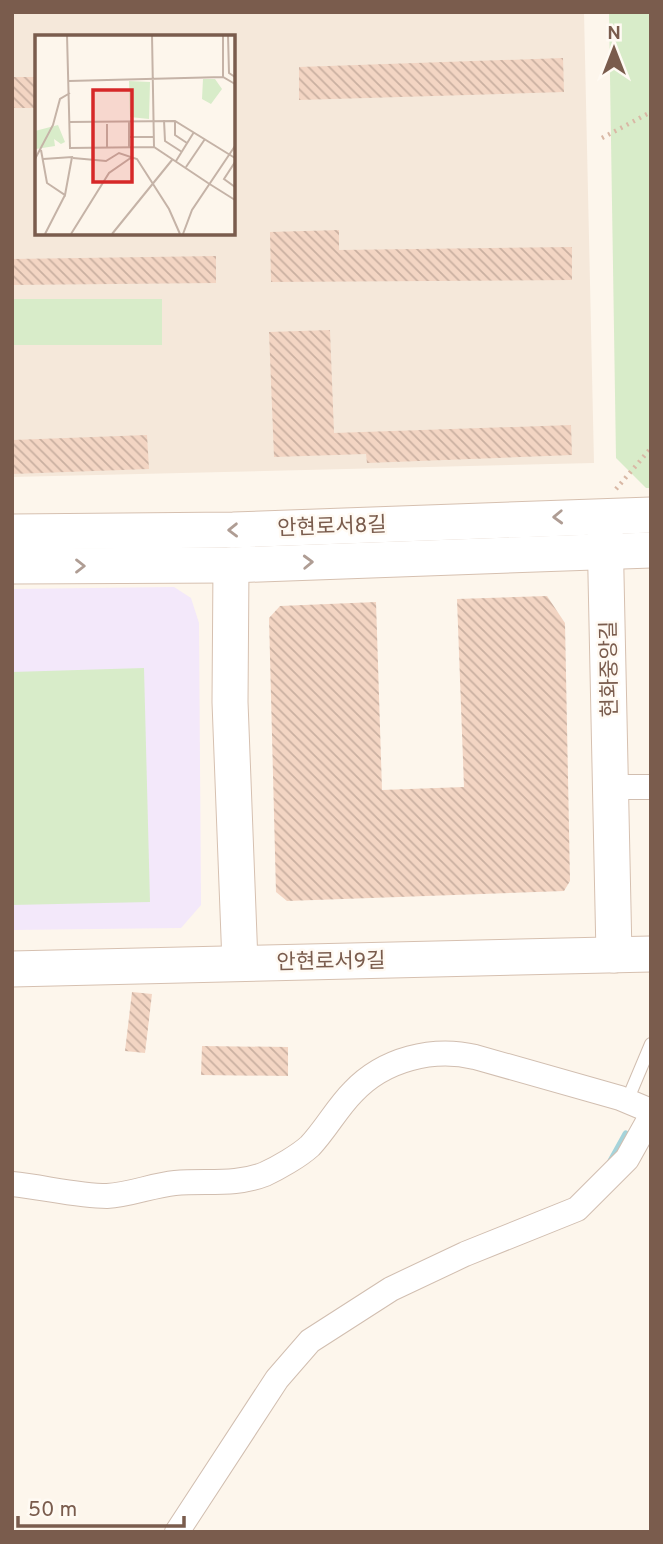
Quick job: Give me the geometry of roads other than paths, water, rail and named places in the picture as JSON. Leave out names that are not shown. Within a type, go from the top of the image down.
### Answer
[{"type":"street","name":"안현로서8길","points":[[12,532],[233,530],[609,503],[651,514]]},
{"type":"street","name":"현화중앙길","points":[[609,503],[607,551],[614,947]]},
{"type":"street","name":"안현로서8길","points":[[12,566],[231,565],[651,550]]},
{"type":"street","points":[[231,565],[230,702],[239,954]]},
{"type":"street","points":[[612,787],[651,787]]},
{"type":"street","name":"안현로서9길","points":[[12,950],[239,954],[614,947],[651,939]]},
{"type":"street","name":"안현로서9길","points":[[614,947],[651,954]]},
{"type":"street","name":"안현로서9길","points":[[12,969],[239,954]]},
{"type":"street","points":[[12,1184],[108,1196],[172,1183],[226,1183],[266,1173],[308,1147],[354,1091],[378,1072],[410,1058],[441,1052],[475,1057],[627,1101],[651,1114],[627,1159],[577,1209],[465,1254],[391,1289],[310,1341],[277,1379],[177,1532]]},
{"type":"lane","points":[[627,1101],[651,1044]]},
{"type":"waterway","points":[[611,1161],[626,1134]]}]
